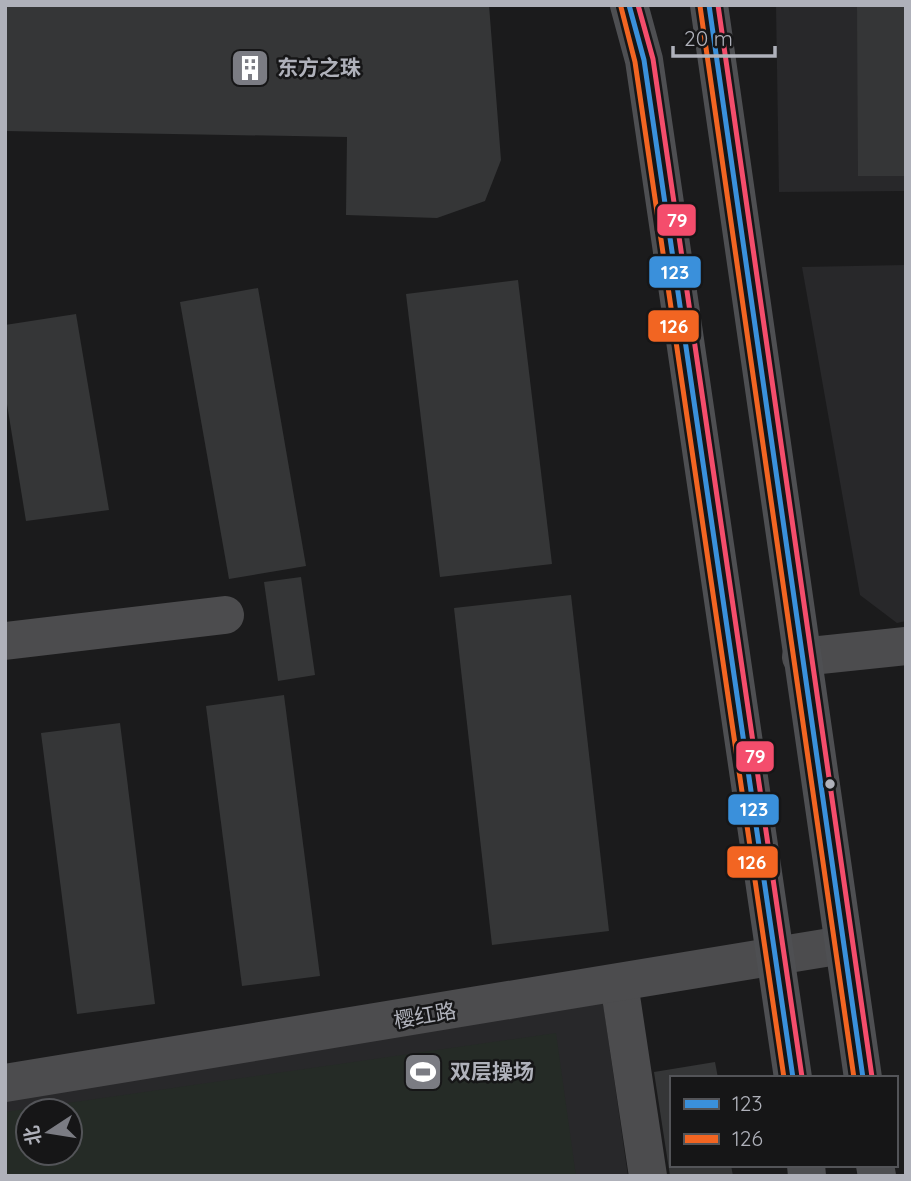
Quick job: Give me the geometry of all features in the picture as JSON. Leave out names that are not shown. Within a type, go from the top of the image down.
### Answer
[{"type":"main road","points":[[629,5],[644,60],[793,1076]]},
{"type":"main road","points":[[709,5],[863,1076]]},
{"type":"street","points":[[5,641],[225,615]]},
{"type":"street","points":[[801,657],[906,646]]},
{"type":"street","name":"樱红路","points":[[5,1083],[843,945]]},
{"type":"street","points":[[619,983],[648,1176]]},
{"type":"shaded area","points":[[776,5],[906,5],[906,191],[779,192]]},
{"type":"shaded area","points":[[906,265],[906,621],[897,623],[860,595],[802,267]]},
{"type":"shaded area","name":"双层操场","points":[[603,1002],[628,1176],[5,1176],[5,1094]]},
{"type":"shaded area","name":"双层操场","points":[[556,1033],[576,1176],[5,1176],[5,1112],[14,1111],[14,1167],[84,1167],[84,1101]]},
{"type":"building","name":"东方之珠","points":[[5,5],[489,5],[501,160],[485,201],[437,218],[346,215],[347,137],[5,131]]},
{"type":"building","points":[[857,5],[906,5],[906,176],[858,176]]},
{"type":"building","points":[[518,280],[552,564],[440,577],[406,294]]},
{"type":"building","points":[[258,288],[306,566],[229,579],[180,302]]},
{"type":"building","points":[[76,314],[109,510],[26,521],[5,392],[5,325]]},
{"type":"building","points":[[301,577],[315,675],[278,681],[264,582]]},
{"type":"building","points":[[571,595],[609,931],[492,945],[454,608]]},
{"type":"building","points":[[284,695],[320,976],[242,986],[206,706]]},
{"type":"building","points":[[120,723],[155,1004],[77,1014],[41,733]]},
{"type":"building","points":[[715,1062],[718,1076],[670,1076],[670,1167],[731,1167],[733,1176],[670,1176],[654,1072]]},
{"type":"transit line","name":"123","points":[[629,5],[644,60],[793,1076]]},
{"type":"transit line","name":"79","points":[[638,5],[653,59],[802,1076]]},
{"type":"transit line","name":"123","points":[[709,5],[863,1076]]},
{"type":"transit line","name":"79","points":[[718,5],[872,1076]]},
{"type":"transit line","name":"126","points":[[700,6],[854,1076]]},
{"type":"transit line","name":"126","points":[[621,7],[635,62],[784,1076]]},
{"type":"place","name":"东方之珠","points":[[250,68]]},
{"type":"place","name":"双层操场","points":[[423,1072]]}]
